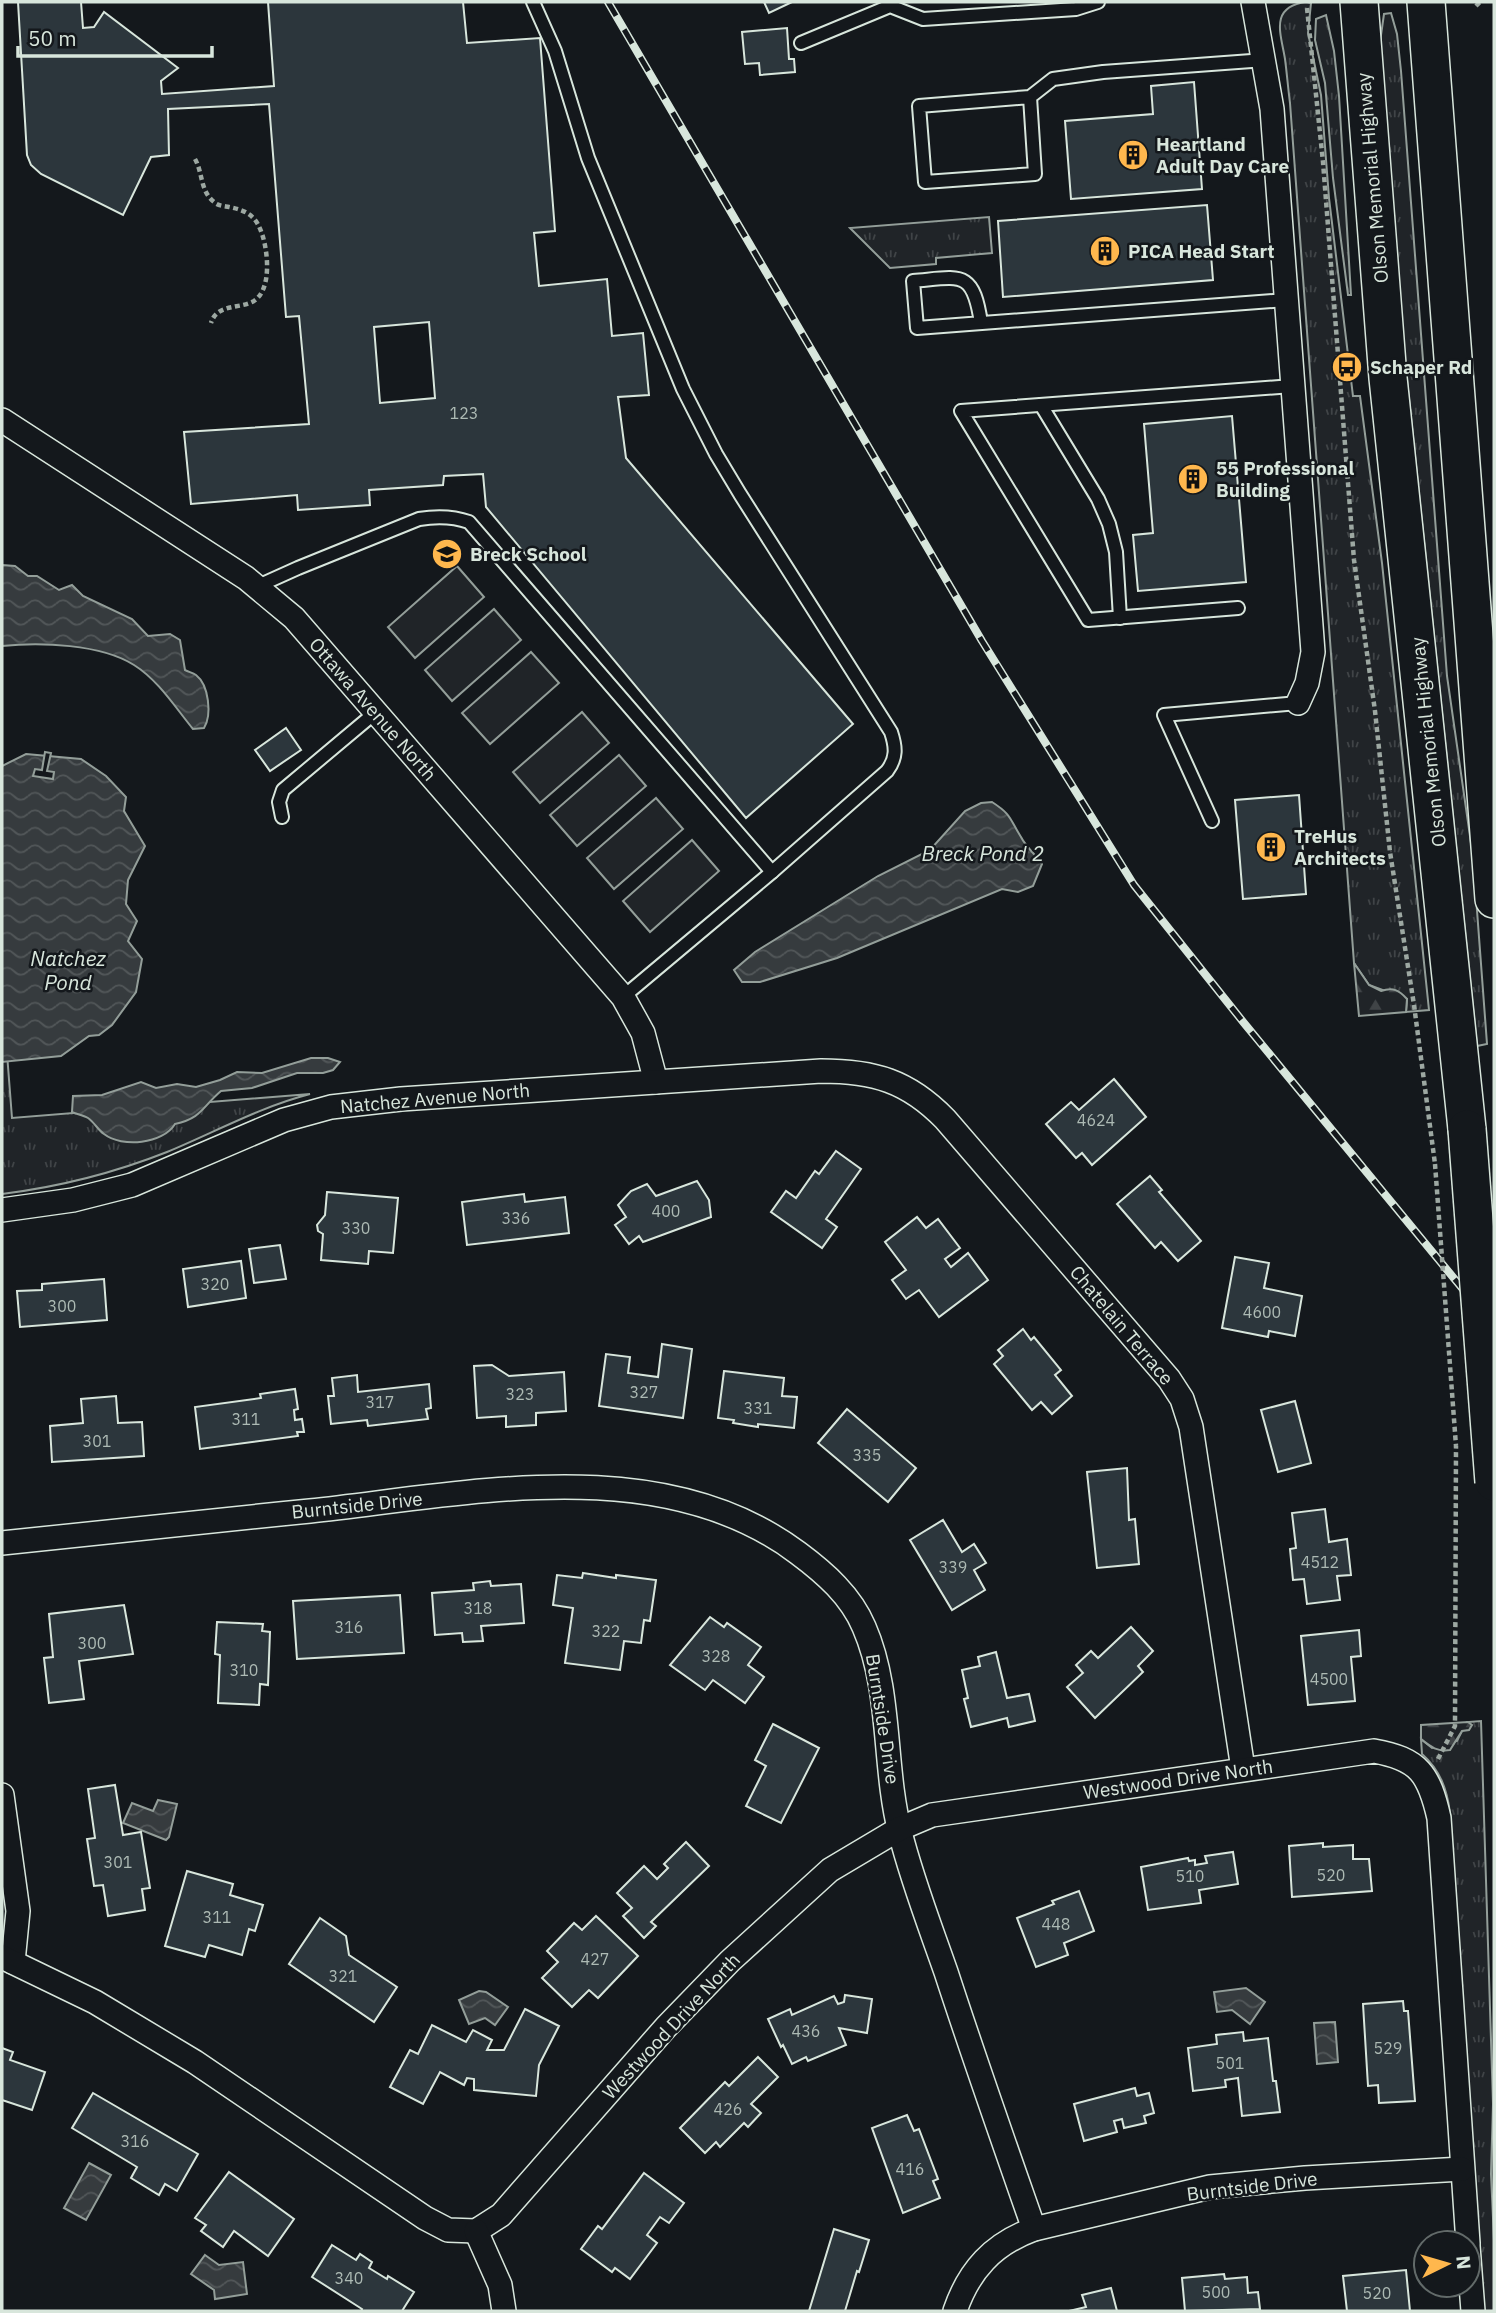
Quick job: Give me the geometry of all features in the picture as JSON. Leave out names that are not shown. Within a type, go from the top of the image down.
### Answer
[{"type":"main road","name":"Olson Memorial Highway","points":[[1359,2],[1388,378],[1467,1129],[1494,1482]]},
{"type":"main road","points":[[1426,2],[1494,899]]},
{"type":"street","points":[[1253,2],[1272,109],[1313,652],[1307,683],[1298,703]]},
{"type":"street","name":"Ottawa Avenue North","points":[[2,419],[258,586],[294,618],[623,997],[643,1033],[656,1082]]},
{"type":"street","name":"Natchez Avenue North","points":[[2,1210],[73,1200],[132,1185],[284,1120],[331,1107],[401,1099],[821,1071],[847,1071],[885,1078]]},
{"type":"street","name":"Chatelain Terrace","points":[[885,1078],[916,1093],[946,1119],[1169,1378],[1182,1399],[1191,1427],[1243,1769]]},
{"type":"street","name":"Burntside Drive","points":[[2,1543],[480,1491],[587,1487],[689,1500],[738,1516],[782,1541],[818,1567],[842,1592],[863,1623],[876,1657],[899,1829],[974,2058],[1034,2229],[1210,2188],[1305,2178],[1462,2169]]},
{"type":"street","name":"Westwood Drive North","points":[[476,2231],[501,2215],[666,2027],[730,1961],[830,1870],[899,1829],[932,1815],[1374,1751],[1395,1755],[1421,1772]]},
{"type":"street","points":[[1421,1772],[1432,1788],[1439,1818],[1467,2229]]},
{"type":"street","points":[[2,1796],[18,1911],[8,1959],[95,2002],[195,2062],[425,2218],[448,2230],[476,2231],[500,2285],[504,2311]]},
{"type":"street","points":[[955,2311],[970,2279],[994,2249],[1010,2238],[1034,2229]]},
{"type":"lane","points":[[533,2],[555,51],[588,158],[683,389],[716,454],[891,732],[895,754],[887,771],[623,997]]},
{"type":"lane","points":[[801,43],[890,6],[923,19],[1076,9],[1098,2]]},
{"type":"lane","points":[[1030,97],[1035,174],[925,182],[919,106],[1030,97],[1054,79],[1103,72],[1265,60]]},
{"type":"lane","points":[[981,323],[977,296],[970,285],[960,279],[950,278],[913,281],[917,328],[1286,300]]},
{"type":"lane","points":[[1238,608],[1088,620],[961,411],[1292,386]]},
{"type":"lane","points":[[1041,405],[1098,499],[1109,524],[1116,552],[1120,618]]},
{"type":"lane","points":[[258,586],[419,519],[447,517],[469,522],[772,872]]},
{"type":"lane","points":[[1212,821],[1164,715],[1298,703]]},
{"type":"lane","points":[[282,817],[279,802],[283,790],[376,712]]},
{"type":"path","points":[[1307,8],[1323,162],[1354,560],[1375,711],[1390,852],[1421,1052],[1435,1164],[1456,1446],[1455,1726],[1441,1755],[1421,1772]]},
{"type":"path","points":[[195,159],[200,167],[205,193],[216,204],[242,209],[255,217],[264,243],[266,259],[262,292],[254,302],[227,307],[213,315],[211,323]]},
{"type":"green space","points":[[1306,2],[1311,3],[1308,33],[1321,95],[1329,198],[1353,396],[1360,396],[1382,563],[1429,1010],[1406,1012],[1407,999],[1369,985],[1354,963],[1290,103],[1280,31],[1282,16],[1287,9]]},
{"type":"green space","points":[[1391,13],[1397,34],[1401,71],[1447,676],[1473,857],[1487,1044],[1477,1046],[1400,313],[1380,42],[1384,14]]},
{"type":"green space","points":[[1326,15],[1334,51],[1339,96],[1351,295],[1348,295],[1333,178],[1325,83],[1315,40],[1316,19]]},
{"type":"green space","points":[[989,217],[992,253],[936,258],[936,264],[890,268],[850,228]]},
{"type":"green space","points":[[457,566],[484,597],[415,658],[388,627]]},
{"type":"green space","points":[[494,609],[521,640],[452,701],[425,670]]},
{"type":"green space","points":[[531,652],[559,683],[490,744],[462,713]]},
{"type":"green space","points":[[582,712],[609,743],[540,803],[513,772]]},
{"type":"green space","points":[[619,755],[646,786],[577,846],[550,815]]},
{"type":"green space","points":[[656,798],[683,829],[614,889],[587,858]]},
{"type":"green space","points":[[692,840],[719,871],[650,932],[623,901]]},
{"type":"green space","points":[[1354,963],[1369,985],[1381,991],[1395,990],[1404,996],[1407,999],[1406,1012],[1359,1016]]},
{"type":"green space","points":[[2,989],[12,1118],[310,1094],[255,1113],[167,1152],[106,1173],[2,1194]]},
{"type":"green space","points":[[1481,1721],[1493,2104],[1491,2174],[1494,2311],[1484,2311],[1482,2229],[1478,2229],[1450,1813],[1442,1780],[1422,1754],[1421,1739],[1432,1748],[1457,1741],[1462,1731],[1471,1725],[1468,1722]]},
{"type":"green space","points":[[1468,1722],[1472,1725],[1469,1730],[1462,1731],[1450,1750],[1434,1748],[1421,1739],[1421,1725]]},
{"type":"water","points":[[2,565],[15,566],[28,576],[37,576],[59,590],[72,585],[83,596],[132,619],[148,636],[170,634],[180,640],[185,670],[200,680],[208,700],[208,716],[204,728],[193,729],[151,678],[120,658],[70,646],[2,646]]},
{"type":"water","name":"Natchez Pond","points":[[26,754],[81,759],[106,776],[126,797],[124,811],[145,846],[128,880],[126,904],[137,921],[128,941],[142,959],[136,992],[112,1025],[99,1035],[89,1036],[61,1056],[2,1062],[2,766]]},
{"type":"water","name":"Breck Pond 2","points":[[992,802],[1007,814],[1042,864],[1033,886],[1018,892],[1002,889],[837,958],[760,982],[742,982],[734,970],[755,952],[878,876],[930,850],[965,811],[981,803]]},
{"type":"water","points":[[311,1058],[328,1058],[340,1062],[333,1070],[323,1073],[297,1073],[252,1088],[221,1091],[191,1119],[175,1124],[169,1131],[152,1140],[131,1142],[112,1138],[88,1118],[72,1112],[73,1096],[102,1095],[141,1082],[156,1088],[177,1084],[196,1087],[237,1072],[262,1073]]},
{"type":"water","points":[[158,1800],[177,1804],[166,1840],[123,1823],[132,1803],[153,1811]]},
{"type":"water","points":[[1246,1988],[1265,2002],[1250,2024],[1232,2010],[1217,2012],[1214,1992]]},
{"type":"water","points":[[479,1991],[486,1992],[508,2007],[495,2025],[485,2018],[469,2024],[459,2000]]},
{"type":"water","points":[[1335,2022],[1338,2062],[1317,2064],[1314,2023]]},
{"type":"water","points":[[89,2163],[111,2175],[86,2220],[64,2208]]},
{"type":"water","points":[[205,2255],[219,2265],[243,2262],[247,2294],[215,2299],[214,2290],[191,2274]]},
{"type":"pier","points":[[45,752],[51,753],[47,771],[54,772],[53,779],[33,776],[35,769],[42,770]]},
{"type":"building","name":"Breck School","points":[[18,2],[81,2],[83,28],[94,27],[104,12],[178,68],[161,81],[162,94],[274,86],[268,2],[463,2],[467,43],[540,38],[555,231],[534,233],[539,286],[607,279],[612,336],[643,333],[649,395],[618,397],[626,458],[853,724],[746,818],[486,507],[483,474],[444,476],[443,485],[369,490],[370,505],[298,510],[297,495],[191,504],[184,432],[309,424],[299,316],[286,317],[269,104],[168,109],[169,155],[151,157],[123,215],[41,174],[31,165],[27,155]],"holes":[[[429,322],[435,398],[380,403],[374,327]]]},
{"type":"building","points":[[764,2],[792,2],[769,13]]},
{"type":"building","points":[[787,28],[789,59],[794,59],[795,72],[760,75],[759,63],[745,64],[742,32]]},
{"type":"building","name":"Heartland Adult Day Care","points":[[1194,82],[1202,189],[1071,199],[1065,121],[1153,114],[1151,86]]},
{"type":"building","name":"PICA Head Start","points":[[1207,205],[1213,280],[1003,297],[998,221]]},
{"type":"building","name":"55 Professional Building","points":[[1232,416],[1246,582],[1138,591],[1133,535],[1153,533],[1144,424]]},
{"type":"building","points":[[286,728],[301,750],[270,771],[255,750]]},
{"type":"building","name":"TreHus Architects","points":[[1299,795],[1306,894],[1243,899],[1235,800]]},
{"type":"building","points":[[1114,1079],[1146,1117],[1092,1165],[1082,1153],[1076,1158],[1046,1124],[1071,1102],[1079,1110]]},
{"type":"building","points":[[836,1151],[861,1169],[826,1219],[837,1227],[822,1248],[771,1212],[786,1191],[796,1198],[815,1171],[819,1174]]},
{"type":"building","points":[[1150,1176],[1162,1190],[1159,1192],[1201,1241],[1178,1261],[1161,1242],[1155,1248],[1117,1204]]},
{"type":"building","points":[[697,1181],[709,1200],[711,1217],[643,1242],[639,1236],[629,1244],[615,1225],[626,1217],[618,1205],[631,1191],[647,1184],[656,1196]]},
{"type":"building","points":[[327,1192],[398,1198],[393,1253],[369,1251],[368,1264],[321,1260],[323,1234],[318,1231],[317,1225],[325,1215]]},
{"type":"building","points":[[524,1194],[525,1202],[565,1197],[569,1233],[467,1245],[462,1202]]},
{"type":"building","points":[[917,1217],[926,1228],[938,1219],[960,1248],[945,1259],[951,1267],[968,1253],[988,1280],[939,1317],[919,1290],[906,1299],[892,1280],[906,1270],[885,1242]]},
{"type":"building","points":[[280,1245],[286,1279],[254,1283],[249,1249]]},
{"type":"building","points":[[1235,1257],[1269,1263],[1264,1288],[1302,1296],[1295,1336],[1269,1331],[1268,1337],[1222,1328]]},
{"type":"building","points":[[241,1261],[246,1298],[188,1307],[183,1269]]},
{"type":"building","points":[[104,1279],[107,1320],[20,1327],[17,1291],[42,1290],[42,1284]]},
{"type":"building","points":[[1023,1329],[1031,1340],[1034,1337],[1061,1370],[1055,1375],[1072,1396],[1052,1414],[1041,1402],[1032,1410],[994,1364],[1003,1356],[998,1350]]},
{"type":"building","points":[[662,1344],[692,1349],[683,1418],[599,1406],[606,1354],[630,1357],[628,1373],[658,1377]]},
{"type":"building","points":[[492,1365],[509,1376],[564,1372],[566,1411],[536,1413],[536,1425],[506,1427],[506,1416],[477,1418],[474,1366]]},
{"type":"building","points":[[724,1371],[784,1378],[782,1396],[797,1397],[794,1428],[758,1424],[758,1427],[718,1418]]},
{"type":"building","points":[[357,1375],[358,1392],[429,1384],[431,1408],[426,1409],[428,1419],[368,1426],[367,1420],[331,1424],[328,1396],[334,1396],[332,1378]]},
{"type":"building","points":[[295,1389],[298,1409],[294,1410],[295,1420],[302,1419],[304,1432],[297,1432],[298,1436],[200,1449],[195,1407],[261,1398],[260,1394]]},
{"type":"building","points":[[116,1396],[118,1423],[142,1422],[144,1456],[52,1462],[50,1426],[83,1423],[81,1399]]},
{"type":"building","points":[[1295,1401],[1311,1463],[1278,1472],[1261,1410]]},
{"type":"building","points":[[847,1409],[916,1468],[888,1502],[818,1443]]},
{"type":"building","points":[[1127,1468],[1129,1520],[1135,1519],[1139,1564],[1097,1568],[1087,1472]]},
{"type":"building","points":[[1325,1509],[1329,1542],[1347,1539],[1351,1575],[1337,1576],[1340,1600],[1307,1604],[1304,1579],[1293,1580],[1290,1549],[1296,1548],[1292,1513]]},
{"type":"building","points":[[943,1520],[962,1552],[974,1544],[986,1563],[974,1570],[985,1590],[952,1610],[910,1540]]},
{"type":"building","points":[[583,1573],[656,1580],[650,1621],[644,1620],[641,1643],[624,1641],[620,1670],[565,1663],[573,1608],[553,1605],[557,1575],[582,1578]]},
{"type":"building","points":[[490,1581],[491,1586],[521,1584],[524,1623],[481,1626],[483,1641],[463,1642],[462,1633],[435,1635],[432,1593],[474,1590],[473,1583]]},
{"type":"building","points":[[400,1595],[404,1653],[297,1659],[293,1601]]},
{"type":"building","points":[[124,1605],[133,1654],[79,1661],[84,1699],[49,1703],[44,1658],[53,1657],[49,1614]]},
{"type":"building","points":[[710,1617],[724,1627],[727,1623],[761,1647],[748,1665],[764,1677],[745,1703],[713,1680],[705,1690],[670,1665]]},
{"type":"building","points":[[217,1622],[263,1624],[262,1631],[270,1632],[268,1685],[260,1684],[259,1705],[218,1703],[220,1655],[215,1654]]},
{"type":"building","points":[[1131,1627],[1153,1651],[1138,1666],[1143,1672],[1095,1718],[1067,1687],[1083,1673],[1076,1665],[1091,1651],[1098,1658]]},
{"type":"building","points":[[1359,1630],[1361,1656],[1351,1657],[1355,1701],[1308,1705],[1301,1636]]},
{"type":"building","points":[[996,1652],[1007,1698],[1029,1694],[1035,1721],[1009,1727],[1007,1718],[971,1727],[964,1699],[968,1698],[962,1670],[980,1666],[978,1657]]},
{"type":"building","points":[[773,1724],[819,1748],[781,1823],[746,1806],[766,1766],[755,1760]]},
{"type":"building","points":[[115,1785],[123,1835],[141,1832],[150,1888],[142,1889],[145,1910],[108,1916],[103,1885],[94,1886],[87,1839],[95,1838],[88,1789]]},
{"type":"building","points":[[686,1842],[709,1866],[651,1922],[656,1926],[644,1938],[623,1916],[632,1908],[617,1893],[644,1866],[657,1879],[668,1868],[664,1864]]},
{"type":"building","points":[[1323,1843],[1323,1847],[1353,1845],[1353,1859],[1369,1859],[1372,1891],[1292,1897],[1289,1846]]},
{"type":"building","points":[[1233,1852],[1238,1884],[1199,1890],[1201,1903],[1148,1910],[1141,1867],[1188,1858],[1189,1861],[1195,1860],[1195,1865],[1207,1863],[1205,1856]]},
{"type":"building","points":[[187,1871],[233,1884],[230,1895],[263,1905],[255,1931],[249,1929],[242,1955],[209,1945],[205,1957],[165,1946]]},
{"type":"building","points":[[1079,1891],[1094,1931],[1064,1943],[1068,1955],[1036,1967],[1017,1918]]},
{"type":"building","points":[[596,1916],[638,1956],[598,1998],[589,1990],[572,2007],[542,1978],[558,1962],[547,1951],[574,1923],[582,1930]]},
{"type":"building","points":[[320,1918],[346,1936],[349,1955],[397,1987],[374,2022],[289,1964]]},
{"type":"building","points":[[845,1995],[872,1999],[867,2033],[839,2028],[846,2045],[808,2061],[806,2057],[792,2064],[768,2019],[790,2009],[792,2015],[834,1996],[838,2004],[844,2002]]},
{"type":"building","points":[[1403,2001],[1404,2011],[1408,2011],[1415,2101],[1379,2103],[1378,2085],[1368,2086],[1363,2004]]},
{"type":"building","points":[[525,2009],[559,2026],[539,2065],[536,2096],[474,2090],[474,2079],[467,2078],[464,2085],[440,2072],[423,2104],[390,2087],[410,2050],[418,2054],[432,2025],[466,2042],[473,2030],[492,2040],[487,2050],[504,2050]]},
{"type":"building","points":[[1243,2032],[1244,2041],[1268,2038],[1280,2112],[1242,2116],[1238,2078],[1225,2080],[1226,2087],[1193,2091],[1188,2048],[1217,2044],[1216,2035]]},
{"type":"building","points":[[2,2048],[13,2052],[10,2060],[45,2072],[32,2110],[2,2100]]},
{"type":"building","points":[[758,2057],[778,2077],[751,2104],[761,2113],[748,2127],[744,2123],[720,2147],[716,2142],[705,2153],[680,2128],[725,2082],[729,2086]]},
{"type":"building","points":[[1135,2088],[1137,2096],[1149,2093],[1154,2113],[1144,2116],[1146,2123],[1124,2128],[1122,2119],[1114,2121],[1117,2132],[1084,2141],[1074,2104]]},
{"type":"building","points":[[93,2093],[198,2154],[177,2191],[165,2184],[159,2195],[131,2178],[137,2167],[72,2128]]},
{"type":"building","points":[[907,2115],[914,2131],[919,2129],[938,2179],[933,2181],[940,2198],[903,2213],[872,2128]]},
{"type":"building","points":[[229,2172],[294,2219],[268,2256],[234,2231],[223,2247],[201,2231],[206,2225],[195,2218]]},
{"type":"building","points":[[644,2173],[684,2203],[669,2223],[660,2217],[647,2235],[657,2243],[630,2279],[615,2268],[612,2272],[581,2249],[598,2226],[602,2229]]},
{"type":"building","points":[[834,2229],[869,2240],[845,2311],[809,2311]]},
{"type":"building","points":[[332,2245],[356,2260],[360,2254],[372,2262],[369,2268],[414,2292],[402,2311],[361,2311],[362,2309],[312,2277]]},
{"type":"building","points":[[1406,2270],[1410,2311],[1347,2311],[1343,2276]]},
{"type":"building","points":[[1224,2274],[1225,2279],[1247,2277],[1248,2293],[1258,2292],[1260,2309],[1185,2311],[1182,2278]]},
{"type":"building","points":[[1111,2288],[1117,2311],[1069,2311],[1086,2307],[1082,2295]]},
{"type":"railway","points":[[608,2],[982,641],[1134,885],[1494,1327]]},
{"type":"place","name":"Heartland Adult Day Care","points":[[1133,155]]},
{"type":"place","name":"PICA Head Start","points":[[1105,251]]},
{"type":"place","name":"Schaper Rd","points":[[1347,367]]},
{"type":"place","name":"55 Professional Building","points":[[1193,479]]},
{"type":"place","name":"Breck School","points":[[447,554]]},
{"type":"place","name":"TreHus Architects","points":[[1271,847]]}]
